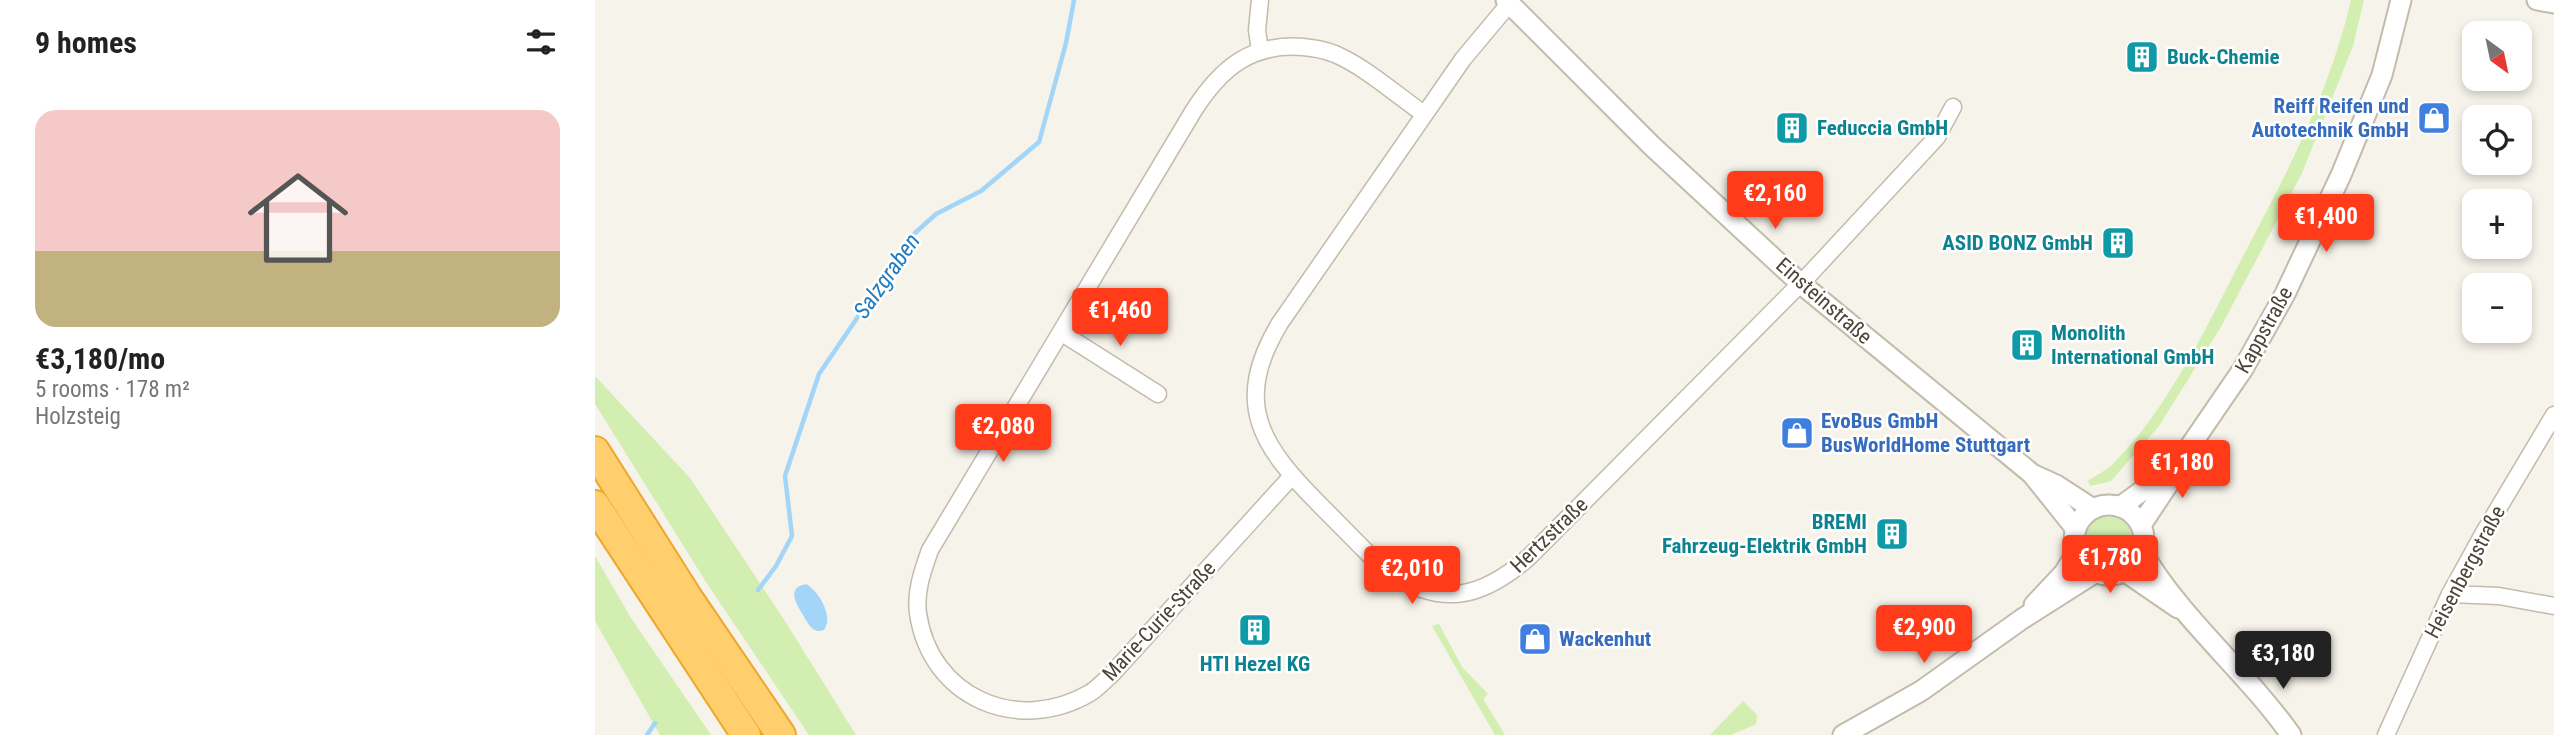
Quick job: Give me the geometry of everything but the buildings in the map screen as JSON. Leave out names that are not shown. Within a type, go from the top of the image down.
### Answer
[{"type":"highway","points":[[595,451],[688,598],[782,735]]},
{"type":"highway","points":[[595,505],[746,735]]},
{"type":"street","points":[[1260,0],[1257,30],[1260,51]]},
{"type":"street","name":"Kappstraße","points":[[2141,525],[2175,474],[2184,455],[2243,369],[2291,282],[2341,175],[2382,75],[2401,0]]},
{"type":"street","points":[[2537,0],[2554,3]]},
{"type":"street","name":"Hertzstraße","points":[[1507,2],[1424,114],[1280,323],[1260,363],[1256,391],[1259,419],[1275,455],[1374,560],[1402,582],[1420,590],[1447,596],[1491,585],[1529,557],[1800,283],[1937,136],[1953,107]]},
{"type":"street","name":"Einsteinstraße","points":[[1507,2],[1652,146],[1800,283],[2032,474],[2076,529]]},
{"type":"street","name":"Marie-Curie-Straße","points":[[1292,476],[1111,675],[1093,691],[1070,703],[1020,711],[997,708],[969,696],[952,681],[933,657],[923,635],[918,612],[918,587],[930,550],[1207,90],[1229,67],[1260,51],[1296,47],[1333,53],[1352,63],[1424,114]]},
{"type":"street","points":[[1062,333],[1158,394]]},
{"type":"street","name":"Heisenbergstraße","points":[[2386,735],[2450,594],[2554,415]]},
{"type":"street","name":"Kappstraße","points":[[2120,507],[2184,455]]},
{"type":"street","name":"Einsteinstraße","points":[[2032,474],[2056,485],[2093,509]]},
{"type":"street","points":[[2106,505],[2120,507],[2132,514],[2141,525],[2144,538],[2142,552],[2135,563],[2124,571],[2110,575],[2096,572],[2084,564],[2077,552],[2074,541],[2076,529],[2083,517],[2093,509],[2106,505]]},
{"type":"street","points":[[2022,619],[2064,573],[2077,552]]},
{"type":"street","points":[[2142,552],[2183,611],[2259,692],[2291,735]]},
{"type":"street","points":[[2124,571],[2183,611]]},
{"type":"street","points":[[1843,735],[1921,691],[2022,619],[2096,572]]},
{"type":"street","points":[[2450,594],[2499,596],[2554,606]]},
{"type":"green space","points":[[2351,0],[2364,0],[2353,46],[2302,173],[2222,325],[2159,426],[2111,481],[2090,486],[2088,481],[2114,463],[2151,418],[2200,339],[2305,133],[2331,68]]},
{"type":"green space","points":[[595,376],[690,478],[783,618],[856,735],[809,735],[706,582],[595,404]]},
{"type":"green space","points":[[2108,516],[2125,523],[2132,540],[2125,557],[2108,564],[2091,557],[2084,540],[2091,523]]},
{"type":"green space","points":[[595,556],[631,618],[711,735],[660,735],[595,621]]},
{"type":"green space","points":[[1439,624],[1462,667],[1488,694],[1483,699],[1505,735],[1495,735],[1432,626]]},
{"type":"green space","points":[[1743,701],[1757,715],[1756,724],[1731,735],[1710,735]]},
{"type":"water","points":[[806,584],[816,592],[824,605],[827,625],[824,630],[817,631],[812,628],[794,596],[796,589]]},
{"type":"waterway","name":"Salzgraben","points":[[758,590],[776,566],[792,536],[785,476],[819,374],[915,233],[936,214],[981,191],[1039,142],[1066,43],[1074,0]]},
{"type":"waterway","name":"Salzgraben","points":[[647,735],[655,723]]},
{"type":"place","name":"Buck-Chemie","points":[[2142,57]]},
{"type":"place","name":"Reiff Reifen und Autotechnik GmbH","points":[[2434,118]]},
{"type":"place","name":"Feduccia GmbH","points":[[1792,128]]},
{"type":"place","name":"ASID BONZ GmbH","points":[[2118,243]]},
{"type":"place","name":"Monolith International GmbH","points":[[2027,345]]},
{"type":"place","name":"EvoBus GmbH BusWorldHome Stuttgart","points":[[1797,433]]},
{"type":"place","name":"BREMI Fahrzeug-Elektrik GmbH","points":[[1892,534]]},
{"type":"place","name":"HTI Hezel KG","points":[[1255,630]]},
{"type":"place","name":"Wackenhut","points":[[1535,639]]}]
